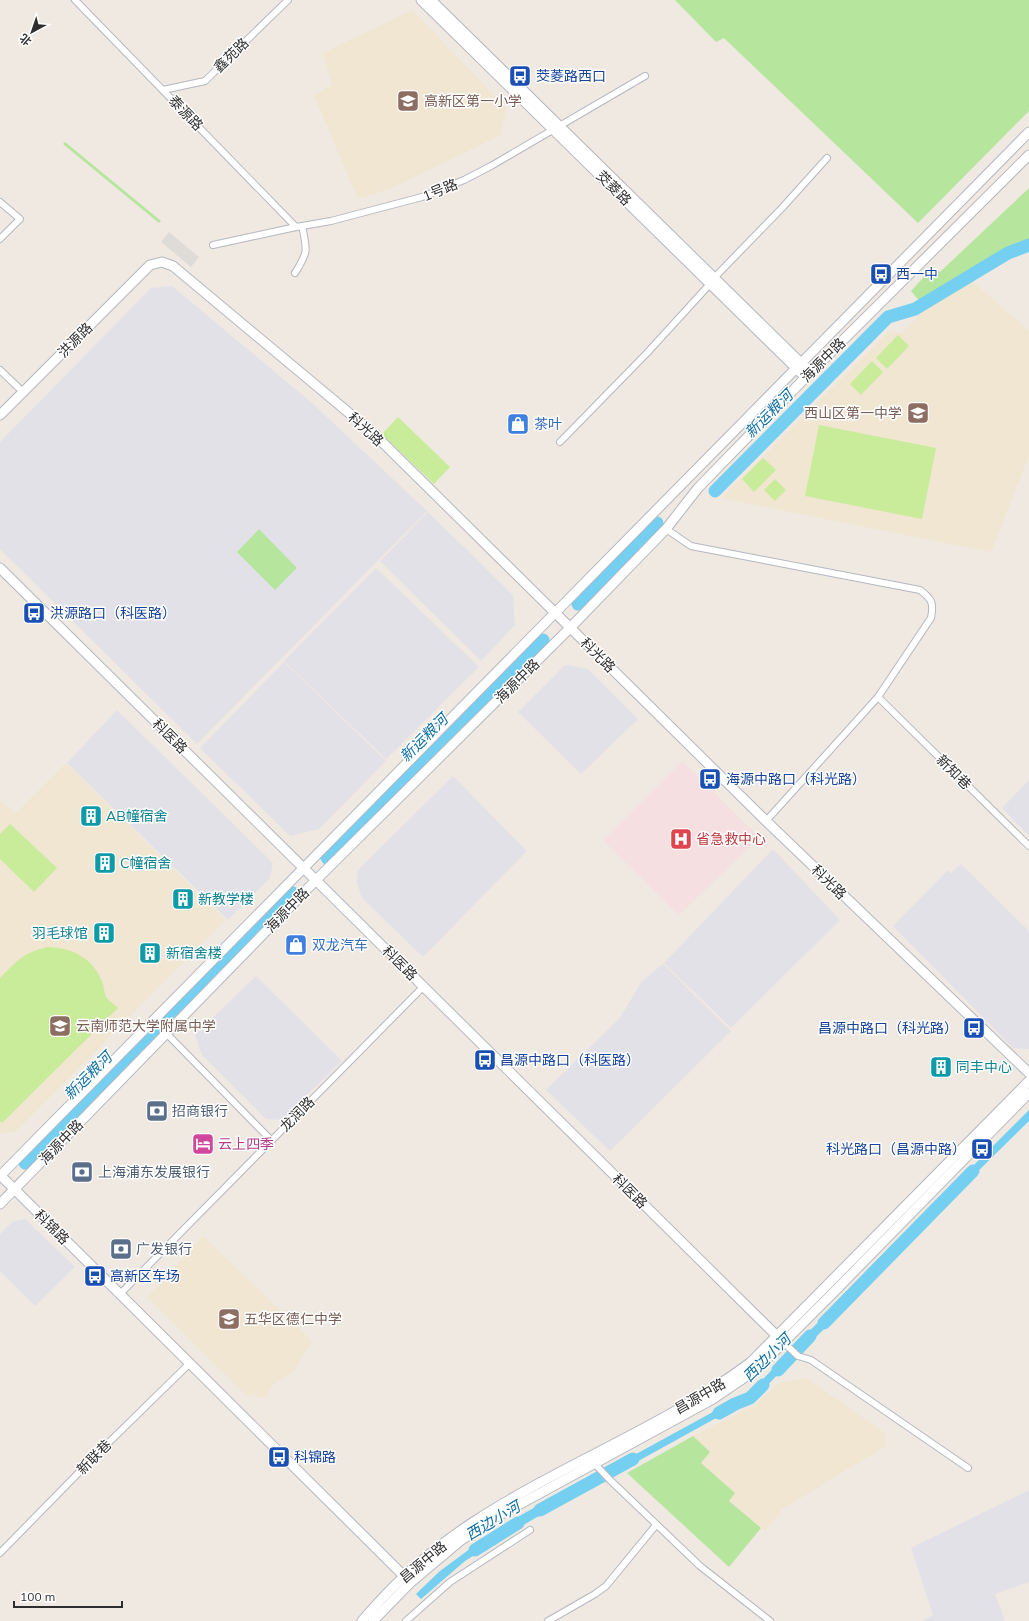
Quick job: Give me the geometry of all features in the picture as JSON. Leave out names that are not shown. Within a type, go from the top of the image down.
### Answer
[{"type":"main road","name":"茭菱路","points":[[421,0],[557,128]]},
{"type":"main road","name":"茭菱路","points":[[431,0],[557,128],[808,375]]},
{"type":"main road","name":"海源中路","points":[[0,1175],[555,612],[800,367],[1029,132]]},
{"type":"main road","name":"海源中路","points":[[0,1204],[316,880],[570,628],[666,529],[698,488],[808,375],[1029,156]]},
{"type":"main road","name":"科光路","points":[[150,265],[162,262],[173,266],[373,433],[766,821],[1029,1073]]},
{"type":"main road","name":"洪源路","points":[[0,415],[150,265]]},
{"type":"main road","name":"科医路","points":[[0,568],[780,1339]]},
{"type":"main road","name":"昌源中路","points":[[780,1339],[1029,1081]]},
{"type":"main road","name":"昌源中路","points":[[362,1621],[381,1599],[460,1541],[498,1516],[726,1381],[751,1362],[830,1296],[1029,1093]]},
{"type":"main road","name":"科锦路","points":[[0,1175],[407,1579]]},
{"type":"main road","name":"昌源中路","points":[[373,1621],[407,1579]]},
{"type":"street","name":"泰源路","points":[[75,0],[299,226]]},
{"type":"street","name":"鑫苑路","points":[[163,90],[204,81],[288,0]]},
{"type":"street","name":"1号路","points":[[213,245],[299,226],[331,221],[422,197],[464,180],[491,166],[645,76]]},
{"type":"street","points":[[560,442],[647,353],[827,158]]},
{"type":"street","points":[[0,202],[20,219],[0,239]]},
{"type":"street","points":[[295,272],[305,258],[307,250],[299,226]]},
{"type":"street","points":[[0,370],[22,392]]},
{"type":"street","points":[[666,529],[691,546],[920,590],[930,597],[933,608],[931,618],[878,697],[766,821]]},
{"type":"street","name":"新知巷","points":[[878,697],[1029,846]]},
{"type":"street","name":"龙润路","points":[[120,1294],[424,986]]},
{"type":"street","points":[[167,1034],[271,1140]]},
{"type":"street","points":[[780,1339],[798,1356],[811,1360],[968,1468]]},
{"type":"street","name":"新联巷","points":[[0,1553],[97,1454],[190,1363]]},
{"type":"street","points":[[592,1460],[610,1480],[656,1525],[705,1570],[770,1621]]},
{"type":"street","points":[[548,1621],[606,1586],[656,1525]]},
{"type":"street","points":[[406,1621],[450,1582],[530,1530]]},
{"type":"shaded area","name":"高新区第一小学","points":[[412,10],[506,108],[501,135],[390,189],[358,199],[314,95],[332,85],[323,53]]},
{"type":"shaded area","points":[[169,232],[199,257],[191,267],[161,242]]},
{"type":"shaded area","name":"西山区第一中学","points":[[972,281],[1029,331],[1029,456],[991,552],[721,498],[889,331],[902,333],[924,311]]},
{"type":"shaded area","points":[[172,286],[312,403],[427,511],[197,744],[0,549],[0,442],[151,288]]},
{"type":"shaded area","points":[[428,512],[513,595],[515,625],[481,661],[380,561]]},
{"type":"shaded area","points":[[376,568],[479,667],[386,759],[284,661]]},
{"type":"shaded area","points":[[284,662],[386,761],[319,829],[290,836],[200,748]]},
{"type":"shaded area","points":[[565,665],[588,669],[638,719],[581,774],[518,712]]},
{"type":"shaded area","points":[[117,710],[273,863],[270,878],[228,920],[67,763]]},
{"type":"shaded area","name":"省急救中心","points":[[682,761],[759,837],[679,915],[603,840]]},
{"type":"shaded area","name":"云南师范大学附属中学","points":[[66,763],[225,920],[15,1132],[0,1133],[0,800],[15,814]]},
{"type":"shaded area","points":[[453,776],[527,851],[423,957],[362,898],[357,883],[358,870]]},
{"type":"shaded area","points":[[1029,780],[1029,836],[1002,808]]},
{"type":"shaded area","points":[[773,849],[840,920],[731,1028],[664,963]]},
{"type":"shaded area","points":[[961,864],[1029,931],[1029,1049],[1013,1048],[893,926],[948,870],[951,873]]},
{"type":"shaded area","points":[[663,964],[731,1031],[610,1151],[546,1090],[620,1018],[642,981]]},
{"type":"shaded area","points":[[256,976],[342,1061],[281,1120],[266,1119],[202,1055],[195,1035]]},
{"type":"shaded area","points":[[25,1219],[75,1267],[35,1306],[0,1271],[0,1234],[12,1222]]},
{"type":"shaded area","name":"五华区德仁中学","points":[[203,1236],[312,1341],[295,1370],[273,1385],[266,1398],[245,1394],[147,1297]]},
{"type":"shaded area","points":[[807,1378],[886,1434],[886,1446],[784,1508],[765,1531],[729,1501],[735,1493],[701,1463],[710,1452],[693,1436],[755,1405],[779,1383]]},
{"type":"shaded area","points":[[1029,1490],[1029,1582],[995,1594],[1005,1621],[922,1621],[933,1615],[911,1548]]},
{"type":"green space","points":[[675,0],[1029,0],[1029,111],[918,223],[724,38],[716,42]]},
{"type":"green space","points":[[65,142],[161,221],[159,223],[63,144]]},
{"type":"green space","points":[[1029,188],[1029,242],[1003,253],[921,303],[911,291],[933,267],[940,272]]},
{"type":"green space","points":[[898,335],[909,346],[887,369],[876,358]]},
{"type":"green space","points":[[872,361],[883,372],[861,395],[850,384]]},
{"type":"green space","points":[[398,417],[450,467],[434,484],[382,434]]},
{"type":"green space","points":[[819,425],[936,448],[922,519],[805,496]]},
{"type":"green space","points":[[763,458],[776,470],[754,492],[742,479]]},
{"type":"green space","points":[[775,479],[786,490],[775,501],[764,490]]},
{"type":"green space","points":[[259,529],[297,568],[275,590],[237,552]]},
{"type":"green space","points":[[10,824],[57,868],[34,892],[0,859],[0,834]]},
{"type":"green space","points":[[48,947],[65,949],[86,959],[97,971],[103,984],[106,997],[118,1008],[2,1123],[0,1121],[0,978],[21,958]]},
{"type":"green space","points":[[693,1436],[710,1452],[701,1463],[735,1493],[729,1501],[761,1528],[729,1567],[627,1473]]},
{"type":"water","points":[[1029,1110],[1029,1121],[963,1186],[958,1181]]},
{"type":"water","points":[[948,1190],[953,1195],[922,1229],[917,1224]]},
{"type":"water","points":[[910,1229],[915,1235],[886,1265],[880,1260]]},
{"type":"water","points":[[875,1265],[881,1271],[845,1307],[839,1302]]},
{"type":"water","points":[[834,1307],[840,1313],[802,1351],[795,1345]]},
{"type":"water","points":[[786,1355],[792,1360],[752,1401],[748,1395]]},
{"type":"water","points":[[733,1401],[736,1407],[622,1470],[616,1465]]},
{"type":"water","points":[[587,1479],[595,1487],[571,1499],[566,1491]]},
{"type":"water","points":[[553,1497],[558,1505],[506,1535],[500,1527]]},
{"type":"water","points":[[486,1537],[492,1544],[465,1561],[421,1599],[416,1594],[440,1571]]},
{"type":"waterway","points":[[715,491],[888,317],[915,309],[1008,253],[1029,245]]},
{"type":"waterway","name":"新运粮河","points":[[578,604],[657,523]]},
{"type":"waterway","name":"新运粮河","points":[[327,858],[543,640]]},
{"type":"waterway","name":"新运粮河","points":[[25,1163],[293,893]]},
{"type":"waterway","name":"西边小河","points":[[824,1323],[973,1171]]},
{"type":"waterway","name":"西边小河","points":[[778,1370],[810,1336]]},
{"type":"waterway","name":"西边小河","points":[[719,1413],[750,1398],[763,1385]]},
{"type":"waterway","name":"西边小河","points":[[540,1510],[633,1459]]},
{"type":"waterway","name":"西边小河","points":[[475,1550],[518,1523]]},
{"type":"place","name":"茭菱路西口","points":[[520,76]]},
{"type":"place","name":"高新区第一小学","points":[[408,101]]},
{"type":"place","name":"西一中","points":[[881,274]]},
{"type":"place","name":"西山区第一中学","points":[[918,413]]},
{"type":"place","name":"茶叶","points":[[518,424]]},
{"type":"place","name":"洪源路口（科医路）","points":[[34,613]]},
{"type":"place","name":"海源中路口（科光路）","points":[[710,779]]},
{"type":"place","name":"AB幢宿舍","points":[[91,816]]},
{"type":"place","name":"省急救中心","points":[[681,839]]},
{"type":"place","name":"C幢宿舍","points":[[105,863]]},
{"type":"place","name":"新教学楼","points":[[183,899]]},
{"type":"place","name":"羽毛球馆","points":[[104,933]]},
{"type":"place","name":"双龙汽车","points":[[296,945]]},
{"type":"place","name":"新宿舍楼","points":[[150,953]]},
{"type":"place","name":"云南师范大学附属中学","points":[[60,1026]]},
{"type":"place","name":"昌源中路口（科光路）","points":[[974,1028]]},
{"type":"place","name":"昌源中路口（科医路）","points":[[485,1060]]},
{"type":"place","name":"同丰中心","points":[[941,1067]]},
{"type":"place","name":"招商银行","points":[[157,1111]]},
{"type":"place","name":"云上四季","points":[[203,1144]]},
{"type":"place","name":"科光路口（昌源中路）","points":[[982,1149]]},
{"type":"place","name":"上海浦东发展银行","points":[[82,1172]]},
{"type":"place","name":"广发银行","points":[[121,1249]]},
{"type":"place","name":"高新区车场","points":[[95,1276]]},
{"type":"place","name":"五华区德仁中学","points":[[229,1319]]},
{"type":"place","name":"科锦路","points":[[279,1457]]}]
